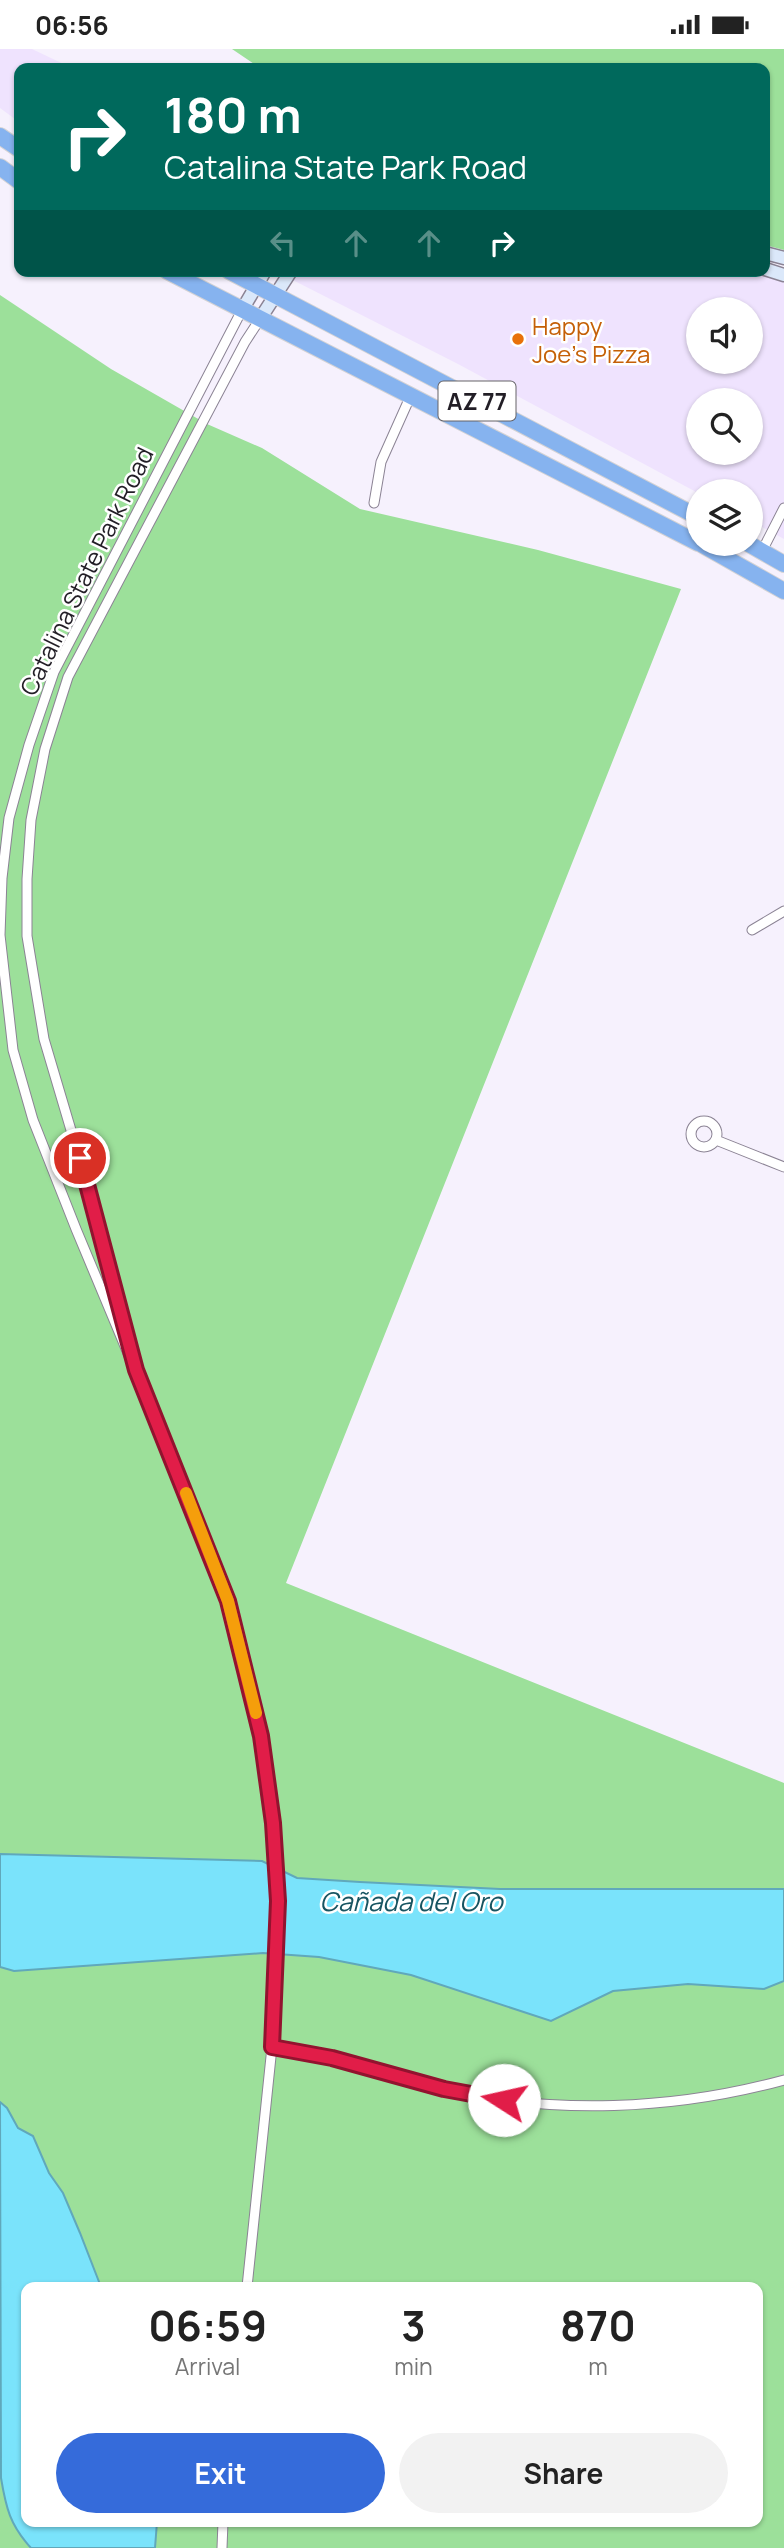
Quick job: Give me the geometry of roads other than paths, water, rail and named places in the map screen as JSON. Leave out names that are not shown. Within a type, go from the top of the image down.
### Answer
[{"type":"highway","name":"AZ 77","points":[[179,277],[686,536]]},
{"type":"highway","name":"AZ 77","points":[[240,277],[686,511]]},
{"type":"highway","points":[[763,552],[784,564]]},
{"type":"highway","name":"AZ 77","points":[[723,556],[784,591]]},
{"type":"street","name":"Catalina State Park Road","points":[[248,2282],[272,2047],[278,1901],[273,1823],[261,1736],[228,1601],[33,1120],[13,1050],[0,935],[2,878],[9,818],[29,745],[54,672],[161,463],[261,277]]},
{"type":"street","points":[[260,319],[287,277]]},
{"type":"street","name":"Catalina State Park Road","points":[[136,1370],[97,1217],[44,1039],[27,936],[31,820],[45,749],[68,677],[245,342],[260,319]]},
{"type":"street","points":[[374,503],[381,461],[411,395]]},
{"type":"street","points":[[763,536],[784,508]]},
{"type":"street","points":[[752,930],[784,911]]},
{"type":"street","points":[[716,1140],[784,1167]]},
{"type":"street","points":[[272,2047],[332,2058],[444,2089],[526,2102],[595,2105],[708,2098],[784,2080]]},
{"type":"street","points":[[222,2548],[223,2527]]},
{"type":"water","name":"Cañada del Oro","points":[[0,1854],[262,1861],[297,1878],[500,1889],[784,1889],[784,1981],[764,1989],[688,1984],[613,1991],[551,2021],[411,1975],[319,1957],[263,1953],[14,1971],[0,1967]]},
{"type":"water","points":[[0,2102],[7,2108],[18,2128],[33,2136],[49,2173],[63,2193],[99,2282],[21,2282],[21,2527],[157,2527],[155,2548],[31,2548],[10,2516],[1,2478]]},
{"type":"place","name":"Happy Joe's Pizza","points":[[518,339]]}]
